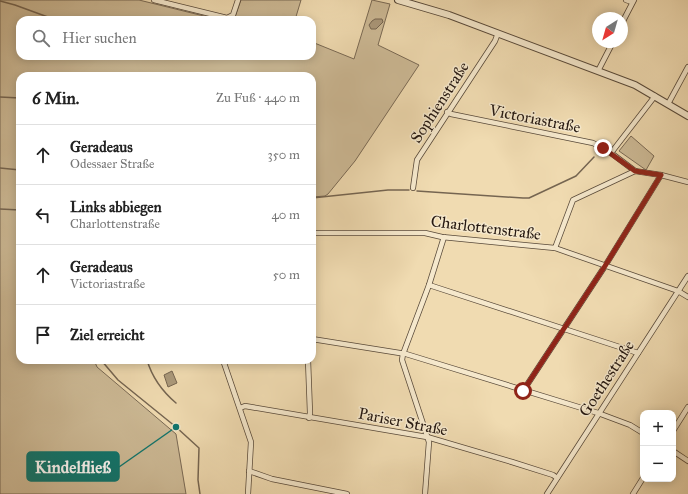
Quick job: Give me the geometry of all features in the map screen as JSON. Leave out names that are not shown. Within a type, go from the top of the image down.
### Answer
[{"type":"street","points":[[154,0],[219,16]]},
{"type":"street","points":[[231,16],[233,15],[238,0]]},
{"type":"street","points":[[398,0],[498,33],[635,85],[688,116]]},
{"type":"street","points":[[626,0],[633,1],[628,12]]},
{"type":"street","name":"Sophienstraße","points":[[412,188],[417,160],[447,112],[495,41],[498,33]]},
{"type":"street","points":[[598,71],[610,48]]},
{"type":"street","points":[[668,104],[688,67]]},
{"type":"street","points":[[611,153],[655,96]]},
{"type":"street","name":"Victoriastraße","points":[[447,112],[593,143],[611,153],[635,171]]},
{"type":"street","points":[[635,171],[661,175],[688,182]]},
{"type":"street","name":"Charlottenstraße","points":[[316,233],[425,233],[444,237],[554,248],[573,200],[635,171]]},
{"type":"street","points":[[523,391],[605,266],[661,175]]},
{"type":"street","points":[[425,494],[428,442],[402,360],[402,354],[429,285],[444,237]]},
{"type":"street","points":[[554,248],[678,291],[688,297]]},
{"type":"street","name":"Goethestraße","points":[[547,494],[688,276]]},
{"type":"street","points":[[429,285],[638,353]]},
{"type":"street","points":[[316,341],[406,354],[598,413],[630,425],[640,431]]},
{"type":"street","points":[[225,364],[251,442],[248,494]]},
{"type":"street","points":[[308,364],[309,418]]},
{"type":"street","name":"Pariser Straße","points":[[240,408],[245,406],[427,437],[512,462],[553,475],[557,478]]},
{"type":"street","points":[[676,426],[688,407]]},
{"type":"street","points":[[676,453],[688,460]]},
{"type":"street","points":[[249,471],[272,479],[347,494]]},
{"type":"street","points":[[633,494],[640,482]]},
{"type":"shaded area","points":[[0,0],[139,0],[204,16],[16,16],[16,60],[316,60],[316,44],[354,59],[372,0],[390,4],[378,45],[419,65],[355,161],[325,196],[316,197],[316,72],[16,72],[16,364],[96,364],[97,367],[176,434],[186,494],[0,494]]},
{"type":"shaded area","points":[[241,0],[301,0],[296,16],[235,16]]},
{"type":"shaded area","points":[[375,19],[382,19],[383,22],[376,29],[371,29],[369,25]]},
{"type":"shaded area","points":[[631,136],[654,156],[646,170],[619,151]]},
{"type":"shaded area","points":[[172,371],[177,383],[168,387],[164,375]]},
{"type":"waterway","points":[[0,1],[45,16]]},
{"type":"waterway","points":[[0,97],[16,98]]},
{"type":"waterway","points":[[417,191],[529,198],[576,176],[594,157]]},
{"type":"waterway","points":[[0,168],[16,170]]},
{"type":"waterway","points":[[316,198],[388,190],[409,190]]},
{"type":"waterway","points":[[0,209],[16,210]]},
{"type":"waterway","points":[[104,364],[118,380],[176,427],[199,448],[198,480],[200,494]]},
{"type":"waterway","points":[[149,364],[158,384],[176,403]]},
{"type":"place","name":"Kindelfließ","points":[[176,427]]},
{"type":"route","points":[[523,391],[605,266],[661,175],[635,171],[603,148]]}]
